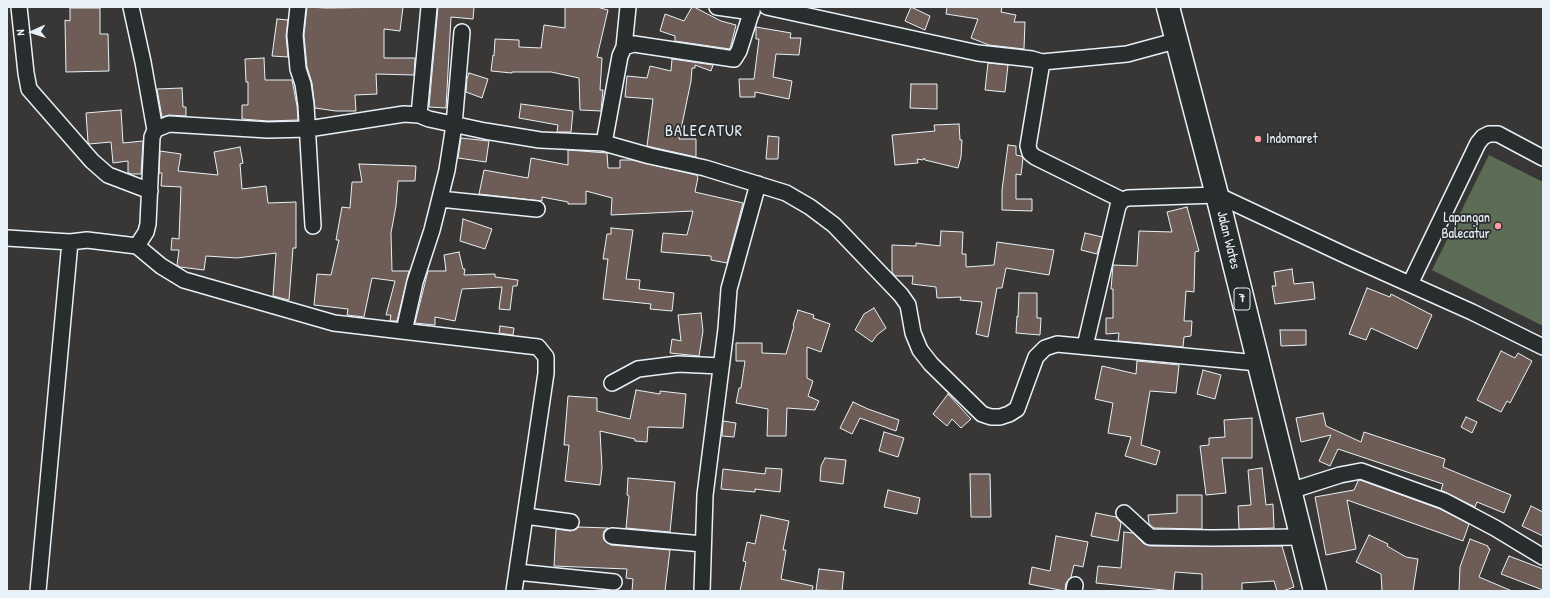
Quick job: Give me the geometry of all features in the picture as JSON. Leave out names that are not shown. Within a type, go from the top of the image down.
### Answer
[{"type":"highway","name":"Jalan Wates","points":[[1168,7],[1217,195],[1315,591]]},
{"type":"street","points":[[19,7],[26,73],[30,89],[92,161],[108,175],[150,191]]},
{"type":"street","points":[[131,7],[143,62],[155,130],[152,137],[148,224],[146,232],[137,246]]},
{"type":"street","points":[[298,7],[296,35],[298,69],[304,84],[308,128],[313,226]]},
{"type":"street","points":[[419,115],[429,7]]},
{"type":"street","points":[[604,143],[620,56],[624,47],[628,7]]},
{"type":"street","points":[[624,47],[634,44],[731,59],[734,58],[739,51],[752,10],[717,7]]},
{"type":"street","points":[[767,7],[978,53],[1032,59],[1042,62],[1127,54],[1176,40]]},
{"type":"street","points":[[404,331],[415,282],[432,230],[447,170],[454,125],[462,32]]},
{"type":"street","points":[[1042,62],[1028,146],[1030,153],[1122,200]]},
{"type":"street","points":[[155,130],[169,124],[268,130],[308,128],[384,116],[404,114],[419,115],[429,120],[540,140],[604,143],[650,156],[705,168],[786,193],[810,207],[834,225],[901,295],[908,305],[913,334],[920,350],[982,414],[991,417],[1000,417],[1017,409],[1036,357],[1045,348],[1057,344],[1258,363]]},
{"type":"street","points":[[1410,284],[1478,143],[1483,137],[1489,134],[1498,134],[1543,158]]},
{"type":"street","points":[[702,591],[705,494],[729,289],[758,184]]},
{"type":"street","points":[[1085,346],[1118,206],[1122,200],[1128,198],[1217,195],[1472,312],[1543,347]]},
{"type":"street","points":[[440,199],[537,209]]},
{"type":"street","points":[[7,238],[70,242],[87,240],[137,246],[161,266],[184,280],[334,322],[538,348],[546,357],[546,373],[514,591]]},
{"type":"street","points":[[38,591],[70,242]]},
{"type":"street","points":[[612,383],[638,369],[678,364],[721,366]]},
{"type":"street","points":[[1290,491],[1345,473],[1361,471],[1444,501],[1495,528],[1543,558]]},
{"type":"street","points":[[1124,513],[1150,536],[1212,538],[1301,537]]},
{"type":"street","points":[[525,516],[571,522]]},
{"type":"street","points":[[612,536],[703,544]]},
{"type":"street","points":[[517,572],[614,582]]},
{"type":"green space","name":"Lapangan Balecatur","points":[[1489,155],[1543,182],[1543,326],[1432,270]]},
{"type":"building","points":[[307,7],[403,7],[400,31],[384,29],[384,58],[415,58],[414,75],[376,74],[377,94],[355,95],[356,111],[336,111],[315,108],[312,83],[307,67],[304,35]]},
{"type":"building","points":[[438,7],[474,7],[473,19],[451,17],[446,108],[429,107]]},
{"type":"building","points":[[565,7],[597,7],[608,10],[597,57],[602,58],[600,90],[603,90],[601,111],[580,110],[579,78],[551,72],[512,73],[491,71],[495,39],[519,40],[519,47],[541,48],[544,25],[565,28]]},
{"type":"building","points":[[692,7],[721,21],[736,25],[730,49],[675,41],[675,36],[660,31],[665,14],[684,21]]},
{"type":"building","points":[[911,7],[930,16],[925,30],[905,21]]},
{"type":"building","points":[[947,7],[1002,7],[1001,12],[1016,15],[1014,22],[1025,22],[1024,49],[989,45],[971,38],[978,19],[946,14]]},
{"type":"building","points":[[70,8],[100,8],[100,34],[108,34],[109,71],[66,72],[65,20],[70,21]]},
{"type":"building","points":[[277,19],[288,20],[286,36],[288,57],[272,56]]},
{"type":"building","points":[[756,27],[791,33],[790,38],[801,38],[799,55],[776,54],[773,77],[792,81],[789,99],[755,92],[755,97],[740,97],[739,79],[754,79],[759,39],[756,39]]},
{"type":"building","points":[[264,58],[265,80],[292,80],[298,120],[268,121],[242,119],[242,105],[248,105],[248,82],[246,82],[245,59]]},
{"type":"building","points":[[672,59],[713,65],[711,71],[695,65],[695,68],[692,68],[691,81],[679,139],[696,139],[696,157],[647,146],[653,99],[625,97],[627,76],[647,78],[650,66],[671,71]]},
{"type":"building","points":[[988,63],[1008,65],[1005,92],[985,90]]},
{"type":"building","points":[[469,73],[488,79],[482,98],[466,92]]},
{"type":"building","points":[[911,84],[937,84],[937,109],[910,108]]},
{"type":"building","points":[[182,88],[183,107],[186,107],[186,116],[169,115],[162,117],[157,89]]},
{"type":"building","points":[[521,104],[573,111],[571,132],[557,132],[558,125],[519,118]]},
{"type":"building","points":[[121,110],[123,143],[143,141],[141,174],[128,173],[128,161],[113,163],[111,142],[89,144],[88,142],[86,113]]},
{"type":"building","points":[[959,124],[960,140],[962,140],[961,157],[958,168],[925,160],[924,158],[923,160],[917,159],[918,163],[895,165],[892,135],[935,131],[934,125]]},
{"type":"building","points":[[768,136],[779,137],[778,159],[766,159]]},
{"type":"building","points":[[461,138],[489,141],[486,162],[458,158]]},
{"type":"building","points":[[1008,145],[1016,146],[1016,155],[1023,158],[1021,175],[1016,174],[1016,199],[1032,199],[1032,211],[1002,210],[1002,190]]},
{"type":"building","points":[[240,147],[243,163],[240,164],[242,189],[266,186],[268,203],[296,202],[296,248],[293,248],[289,300],[273,296],[276,253],[237,258],[206,256],[204,270],[180,267],[177,265],[179,250],[171,250],[172,238],[179,239],[181,187],[161,186],[162,173],[159,173],[160,151],[181,154],[178,171],[218,175],[214,152]]},
{"type":"building","points":[[568,150],[607,153],[608,168],[620,168],[620,160],[632,160],[696,175],[698,177],[695,192],[743,203],[727,263],[711,260],[711,256],[661,252],[663,233],[687,235],[693,211],[611,215],[612,198],[586,191],[586,204],[568,204],[568,202],[542,197],[542,201],[479,194],[484,170],[528,178],[531,158],[568,165]]},
{"type":"building","points":[[359,164],[416,166],[415,181],[398,181],[396,206],[391,233],[392,271],[409,271],[397,321],[390,321],[391,315],[386,315],[395,281],[372,278],[364,317],[347,315],[348,309],[314,305],[317,274],[331,275],[339,240],[336,240],[342,207],[350,208],[352,182],[362,182]]},
{"type":"building","points":[[1187,207],[1199,251],[1195,252],[1194,292],[1186,291],[1184,321],[1192,321],[1191,336],[1184,337],[1183,347],[1118,341],[1119,333],[1106,334],[1106,318],[1113,318],[1113,289],[1111,289],[1113,265],[1137,266],[1139,231],[1172,232],[1167,212]]},
{"type":"building","points":[[463,219],[492,229],[485,249],[460,241]]},
{"type":"building","points":[[611,228],[633,230],[626,279],[640,280],[639,289],[674,293],[672,311],[650,309],[651,304],[603,299],[608,259],[603,259],[607,234],[611,234]]},
{"type":"building","points":[[941,231],[963,232],[962,254],[966,254],[966,267],[994,265],[997,242],[1054,250],[1049,275],[1006,268],[1002,288],[997,288],[988,337],[976,334],[982,302],[960,300],[961,297],[937,298],[936,287],[912,284],[913,276],[895,276],[892,272],[892,245],[916,246],[916,243],[940,246]]},
{"type":"building","points":[[1085,233],[1102,237],[1097,254],[1081,250]]},
{"type":"building","points":[[459,252],[463,269],[465,269],[464,275],[495,274],[495,277],[518,280],[517,286],[513,286],[510,310],[499,309],[502,287],[462,289],[455,321],[435,317],[435,325],[415,323],[428,271],[446,271],[444,255]]},
{"type":"building","points":[[1292,269],[1294,284],[1313,282],[1315,299],[1275,304],[1272,286],[1276,286],[1274,272]]},
{"type":"building","points":[[1367,288],[1390,297],[1391,294],[1432,315],[1417,349],[1371,328],[1366,340],[1349,334]]},
{"type":"building","points":[[1019,293],[1037,293],[1037,318],[1041,318],[1040,335],[1016,333]]},
{"type":"building","points":[[874,308],[886,328],[877,335],[872,342],[855,330],[864,314]]},
{"type":"building","points":[[798,310],[814,315],[813,318],[830,324],[821,352],[807,347],[807,378],[813,381],[808,396],[819,401],[815,410],[787,408],[786,436],[767,436],[768,409],[736,403],[739,388],[741,388],[745,361],[736,361],[736,343],[762,343],[762,353],[786,354]]},
{"type":"building","points":[[701,313],[703,331],[699,356],[670,353],[672,339],[681,341],[678,315]]},
{"type":"building","points":[[500,326],[514,328],[513,335],[499,333]]},
{"type":"building","points":[[1280,330],[1306,330],[1306,345],[1281,346]]},
{"type":"building","points":[[1501,351],[1515,358],[1518,353],[1532,361],[1510,403],[1507,401],[1501,412],[1477,400]]},
{"type":"building","points":[[1137,361],[1179,365],[1176,393],[1150,391],[1141,445],[1160,451],[1156,465],[1125,456],[1131,437],[1108,433],[1113,403],[1095,399],[1102,366],[1136,374]]},
{"type":"building","points":[[1203,370],[1221,375],[1215,399],[1197,394]]},
{"type":"building","points":[[636,390],[660,394],[660,391],[686,394],[683,428],[648,427],[647,442],[635,441],[635,439],[600,431],[602,468],[600,485],[565,481],[569,445],[564,445],[568,396],[597,398],[597,411],[630,419]]},
{"type":"building","points":[[948,394],[971,419],[961,428],[952,419],[947,426],[933,414]]},
{"type":"building","points":[[853,402],[899,420],[896,431],[860,418],[852,434],[840,428]]},
{"type":"building","points":[[1323,413],[1326,426],[1361,442],[1364,432],[1445,459],[1443,467],[1511,495],[1504,513],[1477,502],[1475,507],[1441,490],[1443,484],[1338,449],[1330,466],[1319,461],[1331,435],[1301,442],[1296,418]]},
{"type":"building","points":[[1466,417],[1477,422],[1472,433],[1461,427]]},
{"type":"building","points":[[1252,418],[1252,458],[1222,458],[1226,493],[1206,495],[1200,446],[1209,445],[1209,438],[1225,437],[1224,420]]},
{"type":"building","points":[[723,421],[736,423],[734,437],[722,436]]},
{"type":"building","points":[[884,432],[904,438],[898,457],[879,451]]},
{"type":"building","points":[[825,458],[846,460],[843,484],[820,481],[821,466]]},
{"type":"building","points":[[766,468],[782,469],[780,492],[755,489],[755,492],[721,489],[723,469],[765,474]]},
{"type":"building","points":[[1262,468],[1266,505],[1273,504],[1274,528],[1239,529],[1238,506],[1251,505],[1248,470]]},
{"type":"building","points":[[970,474],[990,474],[991,517],[971,517]]},
{"type":"building","points":[[628,478],[675,482],[670,532],[626,528],[629,496],[627,495]]},
{"type":"building","points":[[1360,480],[1440,509],[1469,524],[1463,541],[1347,500],[1356,549],[1326,555],[1315,497],[1354,490],[1358,481]]},
{"type":"building","points":[[888,490],[920,498],[917,514],[884,507]]},
{"type":"building","points":[[1177,495],[1202,495],[1202,529],[1154,528],[1149,524],[1148,515],[1177,513]]},
{"type":"building","points":[[1531,506],[1543,512],[1543,536],[1522,526]]},
{"type":"building","points":[[1096,513],[1116,517],[1121,523],[1118,541],[1091,536]]},
{"type":"building","points":[[761,515],[789,521],[783,550],[786,550],[781,579],[813,586],[812,591],[740,591],[746,562],[743,561],[747,542],[755,544]]},
{"type":"building","points":[[579,527],[608,528],[604,531],[603,536],[604,540],[611,545],[670,550],[665,591],[632,591],[633,579],[626,578],[627,569],[554,566],[556,529],[570,531]]},
{"type":"building","points":[[1124,532],[1133,533],[1144,544],[1150,546],[1282,546],[1294,587],[1283,591],[1277,591],[1274,581],[1242,583],[1242,591],[1202,591],[1202,574],[1175,572],[1173,591],[1096,583],[1098,566],[1121,568]]},
{"type":"building","points":[[1369,535],[1388,544],[1387,546],[1406,557],[1418,559],[1413,591],[1382,591],[1381,574],[1356,562]]},
{"type":"building","points":[[1056,536],[1088,542],[1083,567],[1074,565],[1071,577],[1066,583],[1065,591],[1029,584],[1032,567],[1050,571]]},
{"type":"building","points":[[1470,539],[1488,546],[1490,549],[1479,577],[1512,591],[1459,591],[1460,567]]},
{"type":"building","points":[[1509,556],[1543,569],[1543,590],[1501,574]]},
{"type":"building","points":[[819,569],[844,572],[842,591],[816,590]]},
{"type":"place","name":"Indomaret","points":[[1258,139]]},
{"type":"place","name":"Lapangan Balecatur","points":[[1498,226]]},
{"type":"district","name":"BALECATUR","points":[[704,132]]}]
